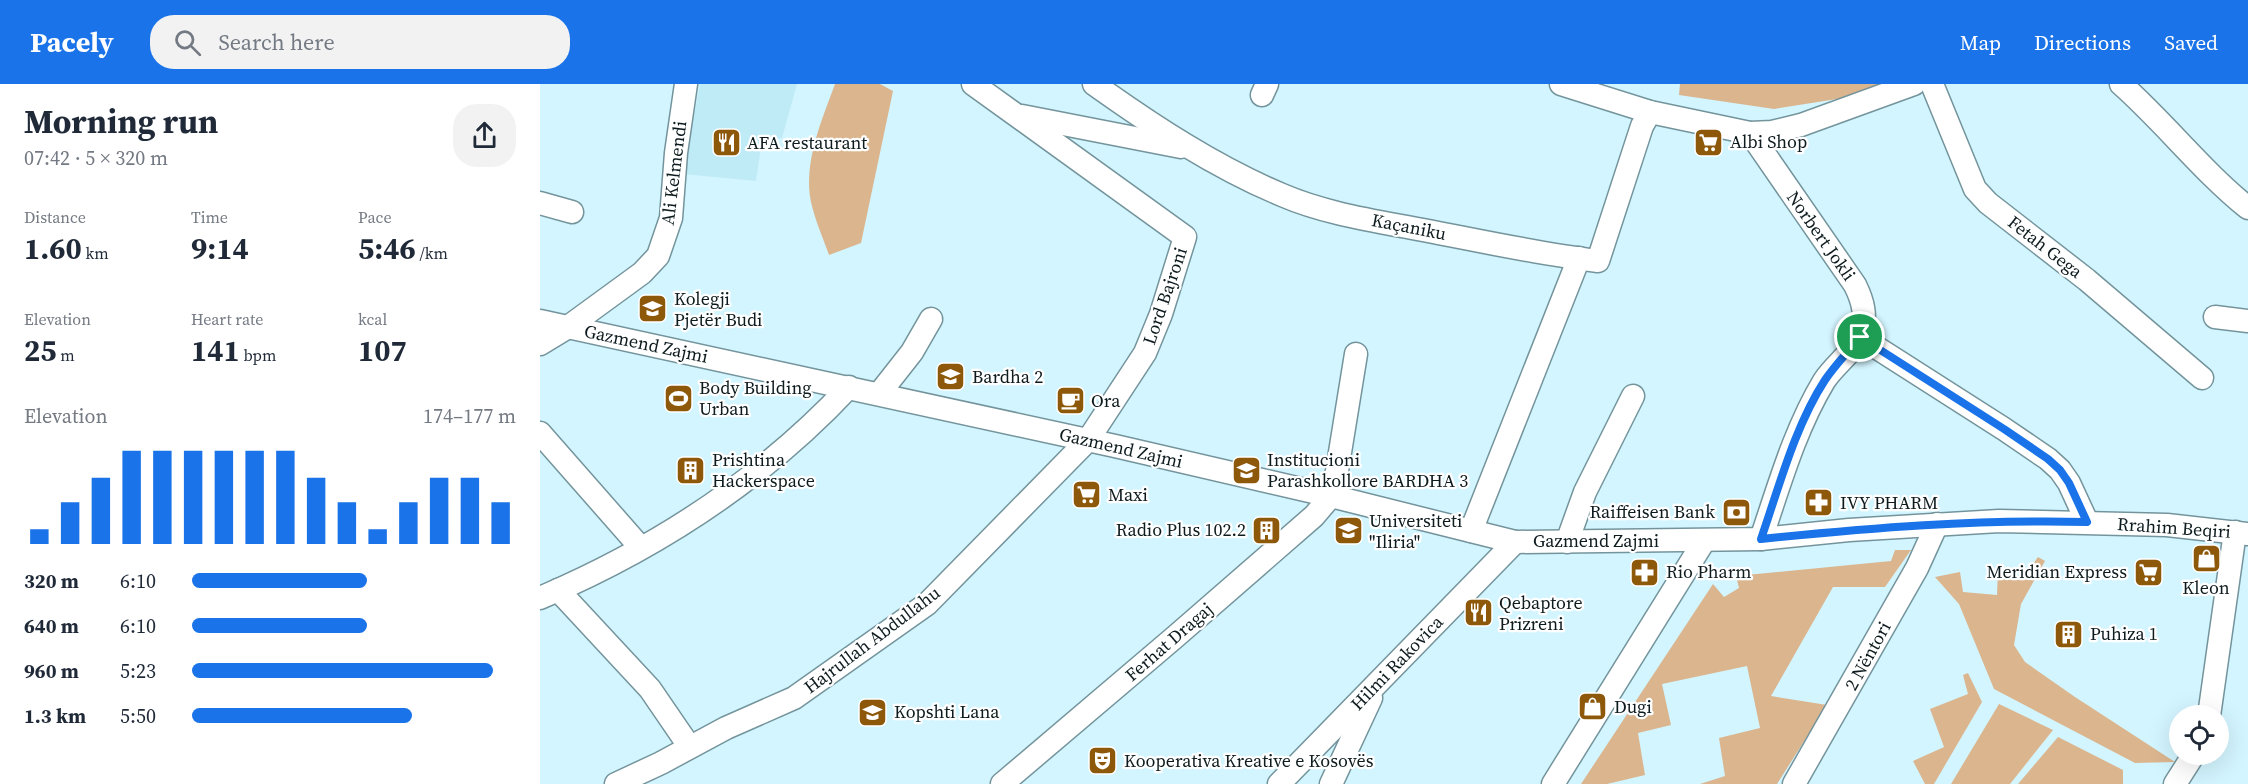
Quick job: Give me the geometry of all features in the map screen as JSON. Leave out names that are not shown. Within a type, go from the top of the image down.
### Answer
[{"type":"street","name":"Ali Kelmendi","points":[[540,344],[568,327],[642,273],[658,256],[671,218],[676,153],[686,84]]},
{"type":"street","name":"Lord Bajroni","points":[[973,84],[1185,237],[1161,314],[1145,353],[1089,440]]},
{"type":"street","name":"Kaçaniku","points":[[1094,84],[1192,149],[1241,177],[1284,196],[1334,212],[1580,258]]},
{"type":"street","points":[[1561,84],[1602,90],[1650,112],[1750,133],[1772,132],[1801,125],[1914,84]]},
{"type":"street","name":"Fetah Gega","points":[[1932,84],[1975,189],[2202,378]]},
{"type":"street","points":[[2121,84],[2248,208]]},
{"type":"street","points":[[1471,531],[1580,258],[1598,261],[1642,126],[1650,112]]},
{"type":"street","name":"Lord Bajroni","points":[[1015,115],[1192,149]]},
{"type":"street","name":"Norbert Jokli","points":[[1750,133],[1861,297],[1864,324],[1860,337]]},
{"type":"street","points":[[540,203],[572,212]]},
{"type":"street","points":[[2215,317],[2248,321]]},
{"type":"street","points":[[879,394],[912,352],[931,319]]},
{"type":"street","name":"Gazmend Zajmi","points":[[540,321],[1089,440],[1331,496],[1515,542],[1704,541]]},
{"type":"street","points":[[1761,539],[1808,413],[1825,380],[1860,337],[2048,459],[2069,483],[2087,522]]},
{"type":"street","points":[[1331,496],[1356,354]]},
{"type":"street","points":[[689,746],[650,689],[549,594],[641,548],[726,495],[783,452],[849,387]]},
{"type":"street","points":[[1567,542],[1585,492],[1633,396]]},
{"type":"street","points":[[540,433],[641,548]]},
{"type":"street","name":"Hajrullah Abdullahu","points":[[616,784],[661,763],[689,746],[794,698],[927,603],[1089,440]]},
{"type":"street","name":"Ferhat Dragaj","points":[[1002,784],[1314,516],[1331,496]]},
{"type":"street","name":"Rrahim Beqiri","points":[[1704,541],[2009,521],[2167,525],[2242,533]]},
{"type":"street","name":"2 Nëntori","points":[[1794,784],[1917,568],[1937,524]]},
{"type":"street","points":[[2211,705],[2242,533]]},
{"type":"street","points":[[1553,784],[1704,541]]},
{"type":"street","name":"Hilmi Rakovica","points":[[1279,784],[1515,542]]},
{"type":"street","points":[[1331,784],[1379,680]]},
{"type":"street","points":[[2175,784],[2187,765]]},
{"type":"shaded area","points":[[700,84],[797,84],[782,138],[762,140],[756,181],[683,174]]},
{"type":"shaded area","points":[[835,84],[880,84],[893,91],[861,243],[829,255],[811,202],[809,187],[815,142]]},
{"type":"shaded area","points":[[1680,84],[1885,84],[1837,99],[1774,109],[1679,95]]},
{"type":"shaded area","points":[[1895,550],[1911,550],[1885,587],[1833,587],[1771,696],[1827,705],[1777,784],[1700,784],[1725,776],[1719,738],[1760,728],[1747,666],[1662,684],[1671,725],[1638,733],[1645,775],[1607,784],[1581,784],[1713,584],[1724,597],[1739,588],[1736,576],[1891,561]]},
{"type":"shaded area","points":[[2038,557],[2045,561],[2021,604],[2014,645],[2025,662],[2169,758],[2169,762],[2135,763],[1994,689],[1959,604],[1935,577],[1960,572],[1963,592],[1997,595],[1998,570],[2023,578]]},
{"type":"shaded area","points":[[1968,673],[1982,702],[1934,784],[1925,784],[1913,761],[1944,747],[1930,709],[1968,694],[1963,675]]},
{"type":"shaded area","points":[[1999,704],[2053,730],[2010,784],[1951,784]]},
{"type":"shaded area","points":[[2058,737],[2123,770],[2123,784],[2018,784]]},
{"type":"place","name":"Albi Shop","points":[[1709,142]]},
{"type":"place","name":"AFA restaurant","points":[[726,143]]},
{"type":"place","name":"Kolegji Pjetër Budi","points":[[653,309]]},
{"type":"place","name":"Bardha 2","points":[[951,377]]},
{"type":"place","name":"Body Building Urban","points":[[678,398]]},
{"type":"place","name":"Ora","points":[[1070,401]]},
{"type":"place","name":"Prishtina Hackerspace","points":[[691,470]]},
{"type":"place","name":"Institucioni Parashkollore BARDHA 3","points":[[1246,470]]},
{"type":"place","name":"Maxi","points":[[1087,495]]},
{"type":"place","name":"IVY PHARM","points":[[1819,503]]},
{"type":"place","name":"Raiffeisen Bank","points":[[1736,512]]},
{"type":"place","name":"Radio Plus 102.2","points":[[1267,530]]},
{"type":"place","name":"Universiteti \"Iliria\"","points":[[1348,531]]},
{"type":"place","name":"Kleon","points":[[2206,559]]},
{"type":"place","name":"Rio Pharm","points":[[1645,572]]},
{"type":"place","name":"Meridian Express","points":[[2148,572]]},
{"type":"place","name":"Qebaptore Prizreni","points":[[1478,613]]},
{"type":"place","name":"Puhiza 1","points":[[2069,634]]},
{"type":"place","name":"Dugi","points":[[1593,707]]},
{"type":"place","name":"Kopshti Lana","points":[[873,712]]},
{"type":"place","name":"Kooperativa Kreative e Kosovës","points":[[1103,761]]},
{"type":"route","points":[[1860,337],[2048,459],[2069,483],[2087,522],[1999,521],[1937,524],[1761,539],[1808,413],[1825,380],[1860,337]]}]
